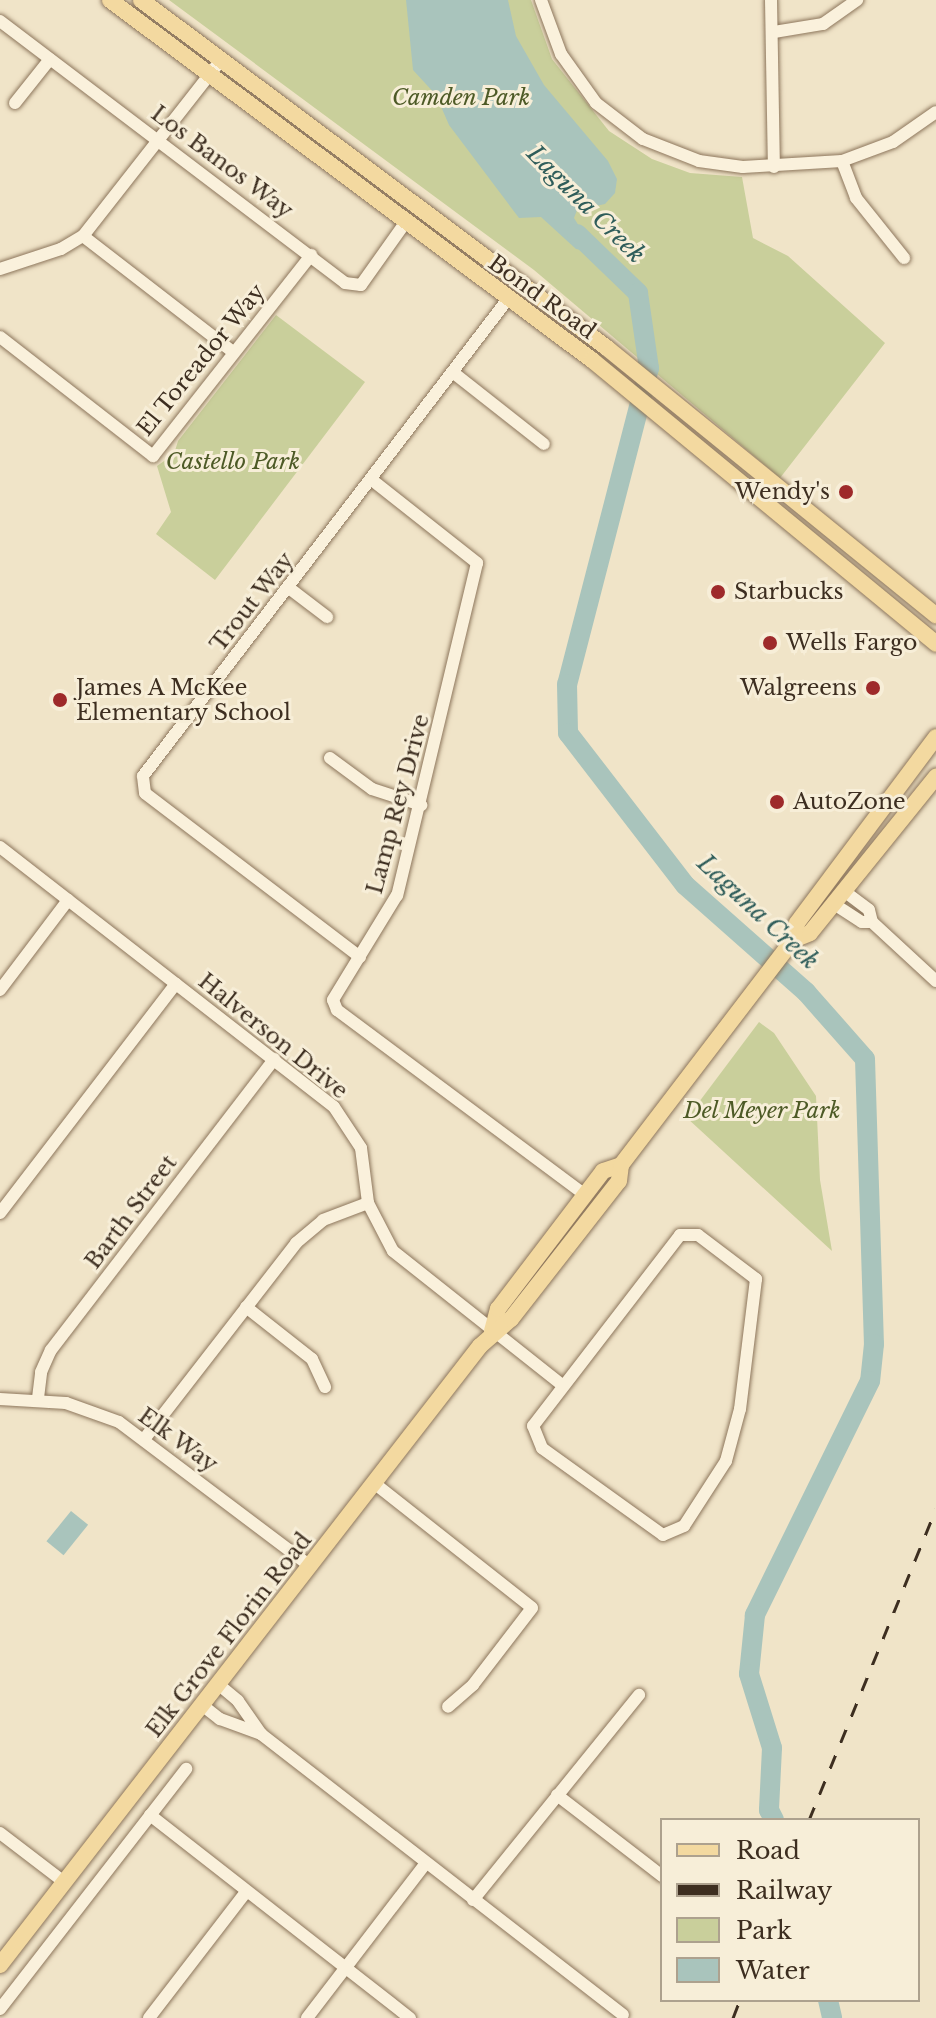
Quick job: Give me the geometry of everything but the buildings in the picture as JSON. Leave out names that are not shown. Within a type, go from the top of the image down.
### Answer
[{"type":"main road","name":"Bond Road","points":[[110,0],[592,360],[936,644]]},
{"type":"main road","name":"Bond Road","points":[[141,0],[607,348],[936,615]]},
{"type":"main road","points":[[677,432],[715,451],[769,492],[781,492]]},
{"type":"main road","name":"Elk Grove Florin Road","points":[[0,1965],[492,1331],[511,1319],[619,1181],[621,1165],[793,940],[797,923],[936,737]]},
{"type":"main road","name":"Elk Grove Florin Road","points":[[793,940],[810,933],[936,777]]},
{"type":"main road","points":[[839,897],[828,896],[852,865],[853,848]]},
{"type":"main road","name":"Elk Grove Florin Road","points":[[492,1331],[498,1309],[603,1171],[621,1165]]},
{"type":"street","points":[[541,0],[554,41],[576,79],[631,132],[699,161],[774,167],[842,161],[893,142],[936,112]]},
{"type":"street","points":[[771,0],[774,32],[774,167]]},
{"type":"street","points":[[774,32],[823,24],[857,0]]},
{"type":"street","name":"Los Banos Way","points":[[0,21],[160,139],[345,283],[361,285],[405,223]]},
{"type":"street","points":[[15,103],[50,59]]},
{"type":"street","points":[[0,269],[61,249],[83,236],[220,61]]},
{"type":"street","points":[[842,161],[856,198],[904,258]]},
{"type":"street","points":[[83,236],[233,352]]},
{"type":"street","name":"El Toreador Way","points":[[0,337],[153,456],[311,255]]},
{"type":"street","name":"Trout Way","points":[[360,957],[145,793],[143,776],[455,374],[508,299]]},
{"type":"street","points":[[455,374],[544,444]]},
{"type":"street","name":"Lamp Rey Drive","points":[[372,480],[477,563],[421,805],[393,907],[336,988],[337,1010],[585,1195]]},
{"type":"street","points":[[289,588],[327,617]]},
{"type":"street","points":[[330,758],[372,789],[421,805]]},
{"type":"street","name":"Halverson Drive","points":[[0,847],[274,1059],[350,1126],[368,1172],[368,1203],[402,1261],[562,1385]]},
{"type":"street","points":[[839,897],[862,922],[872,922],[936,981]]},
{"type":"street","points":[[0,990],[68,900]]},
{"type":"street","points":[[0,1213],[176,984]]},
{"type":"street","name":"Barth Street","points":[[38,1398],[41,1372],[51,1350],[274,1059]]},
{"type":"street","points":[[145,1438],[304,1235],[334,1215],[368,1203]]},
{"type":"street","points":[[680,1235],[698,1235],[756,1279],[735,1435],[706,1496],[674,1534],[652,1531],[538,1443],[535,1419],[562,1385],[680,1235]]},
{"type":"street","points":[[246,1307],[312,1359],[325,1387]]},
{"type":"street","name":"Elk Way","points":[[0,1399],[38,1398],[94,1410],[145,1438],[310,1566]]},
{"type":"street","points":[[374,1483],[532,1608],[473,1685],[448,1707]]},
{"type":"street","points":[[218,1684],[238,1701],[261,1734],[623,2015]]},
{"type":"street","points":[[473,1900],[639,1695]]},
{"type":"street","points":[[202,1705],[220,1719],[261,1734]]},
{"type":"street","points":[[0,2009],[186,1769]]},
{"type":"street","points":[[557,1795],[660,1874]]},
{"type":"street","points":[[150,1815],[410,2018]]},
{"type":"street","points":[[0,1833],[64,1882]]},
{"type":"street","points":[[307,2018],[426,1863]]},
{"type":"street","points":[[149,2018],[246,1892]]},
{"type":"green space","name":"Camden Park","points":[[169,0],[531,0],[552,59],[609,131],[652,159],[690,173],[742,177],[753,238],[788,256],[885,343],[780,478],[534,270]]},
{"type":"green space","name":"Castello Park","points":[[276,315],[365,382],[215,580],[156,534],[171,512],[157,466],[174,454],[178,441]]},
{"type":"green space","name":"Del Meyer Park","points":[[759,1022],[774,1033],[816,1096],[820,1180],[832,1251],[687,1118]]},
{"type":"water","points":[[406,0],[508,0],[516,36],[544,85],[608,161],[617,179],[615,193],[605,204],[577,210],[574,218],[595,252],[576,249],[541,217],[519,218],[449,125],[436,95],[413,70]]},
{"type":"water","points":[[71,1511],[88,1525],[64,1555],[46,1541]]},
{"type":"waterway","name":"Laguna Creek","points":[[577,234],[638,293],[649,368],[567,684],[568,733],[685,885],[806,992],[865,1059],[874,1344],[870,1381],[755,1615],[749,1674],[772,1748],[769,1810],[773,1818]]},
{"type":"waterway","name":"Laguna Creek","points":[[828,2002],[832,2018]]},
{"type":"railway","points":[[810,1818],[936,1509]]},
{"type":"railway","points":[[733,2018],[739,2002]]},
{"type":"place","name":"Wendy's","points":[[846,492]]},
{"type":"place","name":"Starbucks","points":[[718,592]]},
{"type":"place","name":"Wells Fargo","points":[[770,643]]},
{"type":"place","name":"Walgreens","points":[[873,688]]},
{"type":"place","name":"James A McKee Elementary School","points":[[60,700]]},
{"type":"place","name":"AutoZone","points":[[777,802]]}]
